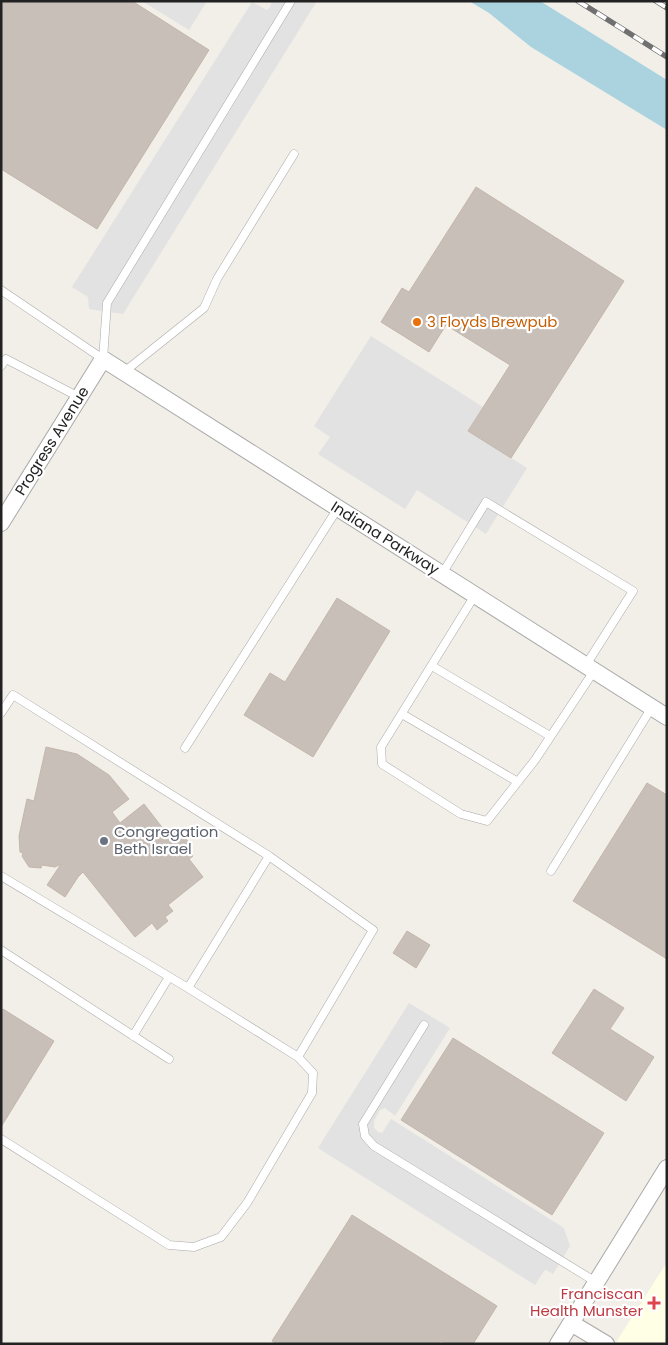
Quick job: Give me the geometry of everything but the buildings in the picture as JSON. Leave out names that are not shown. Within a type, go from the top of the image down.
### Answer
[{"type":"street","name":"Indiana Parkway","points":[[103,359],[667,717]]},
{"type":"street","name":"Progress Avenue","points":[[2,521],[103,359]]},
{"type":"street","points":[[558,1344],[667,1168]]},
{"type":"street","points":[[571,1323],[606,1344]]},
{"type":"lane","points":[[1,290],[103,359],[107,303],[291,1]]},
{"type":"lane","points":[[124,372],[204,308],[217,280],[294,154]]},
{"type":"lane","points":[[1,366],[6,359],[79,397]]},
{"type":"lane","points":[[442,574],[486,502],[633,591],[550,736],[518,782],[487,821],[461,814],[382,764],[381,747],[475,595]]},
{"type":"lane","points":[[185,748],[338,508]]},
{"type":"lane","points":[[432,666],[550,736]]},
{"type":"lane","points":[[1,714],[13,695],[269,856],[373,930],[298,1057]]},
{"type":"lane","points":[[551,871],[652,707]]},
{"type":"lane","points":[[402,714],[518,782]]},
{"type":"lane","points":[[188,988],[269,856]]},
{"type":"lane","points":[[1,876],[188,988],[298,1057],[313,1073],[312,1093],[247,1203],[221,1237],[194,1247],[169,1245],[1,1139]]},
{"type":"lane","points":[[1,950],[169,1059]]},
{"type":"lane","points":[[133,1036],[169,977]]},
{"type":"lane","points":[[424,1025],[363,1124],[365,1136],[374,1146],[596,1282]]},
{"type":"shaded area","points":[[142,1],[207,1],[189,30]]},
{"type":"shaded area","points":[[272,1],[317,1],[123,314],[89,309],[88,297],[72,287],[252,2],[267,10]]},
{"type":"shaded area","points":[[371,336],[483,407],[468,431],[527,468],[486,534],[417,490],[405,509],[318,454],[330,437],[314,426]]},
{"type":"shaded area","points":[[409,1003],[450,1028],[395,1116],[385,1108],[380,1110],[374,1121],[374,1128],[382,1133],[391,1119],[564,1228],[570,1246],[553,1274],[546,1270],[544,1271],[535,1285],[318,1148]]},
{"type":"shaded area","name":"Franciscan Health Munster","points":[[667,1262],[667,1344],[615,1344]]},
{"type":"water","points":[[469,1],[540,1],[667,80],[667,130],[531,47],[489,13]]},
{"type":"railway","points":[[578,1],[667,57]]},
{"type":"railway","points":[[656,1],[667,8]]},
{"type":"place","name":"3 Floyds Brewpub","points":[[417,322]]},
{"type":"place","name":"Congregation Beth Israel","points":[[104,841]]},
{"type":"place","name":"Franciscan Health Munster","points":[[654,1303]]}]
